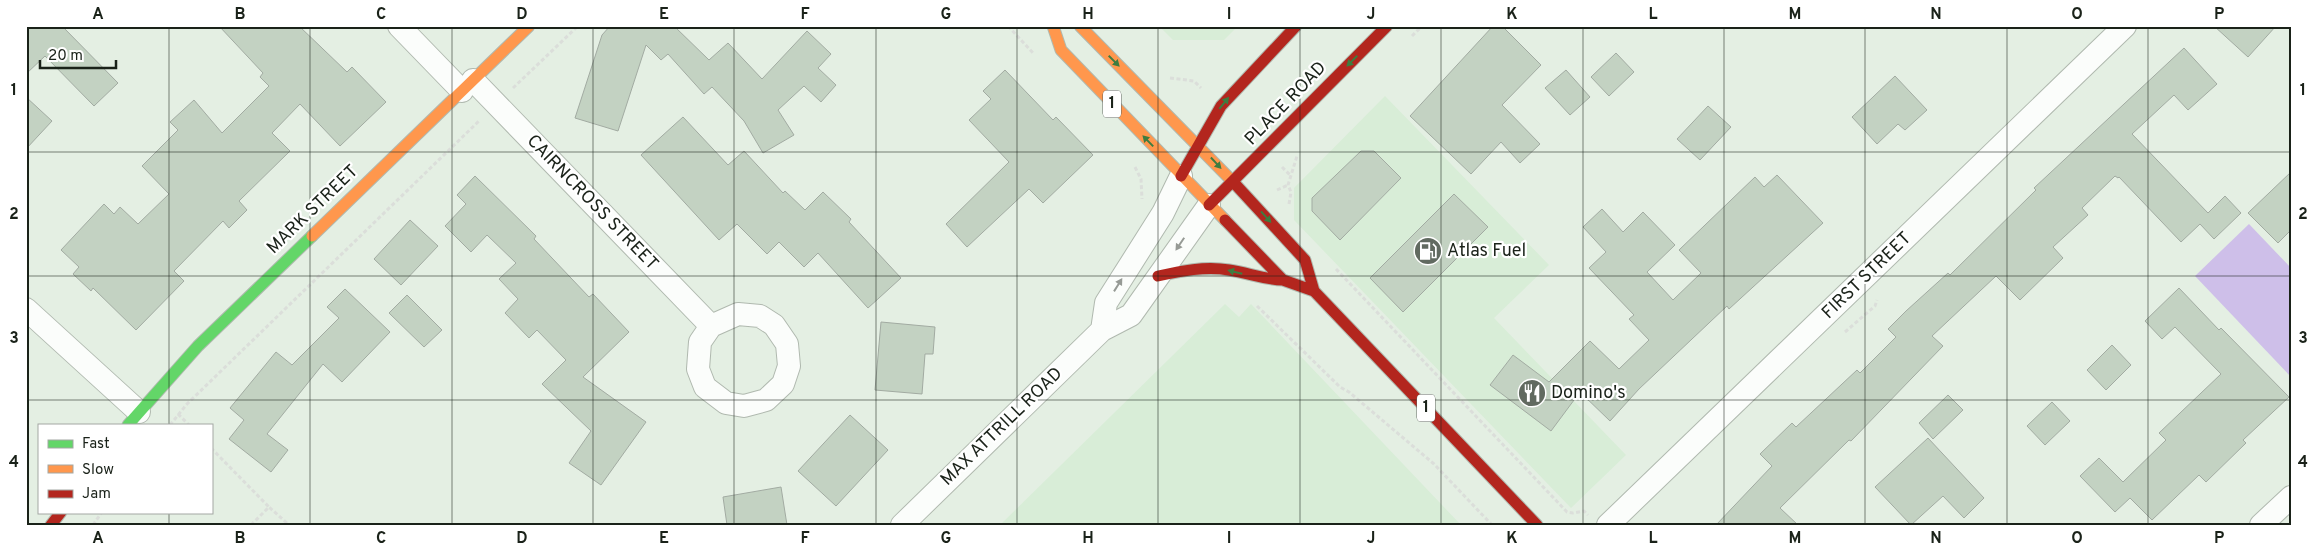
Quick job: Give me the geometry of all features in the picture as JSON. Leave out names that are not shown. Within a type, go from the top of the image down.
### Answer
[{"type":"main road","name":"MARK STREET","points":[[133,418],[198,346],[529,26]]},
{"type":"main road","name":"1","points":[[1054,26],[1061,50],[1209,205],[1282,280],[1314,292],[1537,525]]},
{"type":"main road","name":"1","points":[[1080,26],[1199,145],[1305,260],[1314,292]]},
{"type":"main road","points":[[1181,176],[1221,106],[1296,26]]},
{"type":"main road","name":"PLACE ROAD","points":[[1209,205],[1387,26]]},
{"type":"main road","points":[[1158,276],[1191,269],[1229,270],[1260,279],[1282,280]]},
{"type":"main road","points":[[51,525],[59,514]]},
{"type":"street","name":"CAIRNCROSS STREET","points":[[400,26],[468,85],[712,326]]},
{"type":"street","name":"FIRST STREET","points":[[1608,525],[2125,26]]},
{"type":"street","points":[[1102,330],[1106,303],[1162,213],[1181,176]]},
{"type":"street","name":"MAX ATTRILL ROAD","points":[[902,525],[1102,330],[1131,316],[1209,205]]},
{"type":"street","points":[[26,309],[133,418]]},
{"type":"street","points":[[738,314],[760,316],[774,325],[787,344],[789,366],[783,384],[766,400],[744,406],[726,403],[705,387],[698,370],[700,342],[712,326],[738,314]]},
{"type":"street","points":[[2261,525],[2291,496]]},
{"type":"path","points":[[514,87],[578,26]]},
{"type":"path","points":[[1409,40],[1422,26]]},
{"type":"path","points":[[171,424],[187,404],[482,118]]},
{"type":"path","points":[[1287,212],[1291,192],[1288,185],[1300,148]]},
{"type":"path","points":[[1329,262],[1567,512],[1584,511]]},
{"type":"path","points":[[1249,301],[1264,311],[1340,387],[1349,392],[1434,464],[1480,515],[1492,525]]},
{"type":"path","points":[[212,449],[289,525]]},
{"type":"path","points":[[251,525],[269,507]]},
{"type":"path","points":[[93,525],[101,514]]},
{"type":"shaded area","points":[[1159,26],[1238,26],[1224,40],[1173,40]]},
{"type":"shaded area","points":[[1385,96],[1549,265],[1494,318],[1626,455],[1571,508],[1294,220],[1294,188]]},
{"type":"shaded area","points":[[2249,224],[2291,268],[2291,377],[2195,276]]},
{"type":"shaded area","points":[[1225,304],[1239,317],[1251,304],[1461,525],[1000,525]]},
{"type":"building","points":[[26,26],[62,26],[118,83],[94,106],[45,56],[26,74]]},
{"type":"building","points":[[219,26],[299,26],[347,72],[352,67],[386,102],[340,146],[300,104],[272,133],[290,151],[239,201],[247,210],[229,228],[223,221],[174,271],[184,281],[136,330],[93,288],[91,291],[73,274],[79,267],[61,250],[104,204],[114,214],[120,207],[138,224],[169,194],[142,166],[178,130],[170,122],[194,100],[222,133],[269,86],[260,77],[263,73]]},
{"type":"building","points":[[610,26],[674,26],[709,60],[728,43],[762,79],[807,31],[831,54],[818,68],[836,85],[821,102],[804,86],[778,110],[794,135],[763,153],[744,121],[712,87],[704,94],[668,54],[661,60],[646,45],[618,131],[575,118],[602,35]]},
{"type":"building","points":[[1493,26],[1502,26],[1541,65],[1502,105],[1540,144],[1520,163],[1501,142],[1471,174],[1410,116]]},
{"type":"building","points":[[2214,26],[2276,26],[2248,57]]},
{"type":"building","points":[[2184,48],[2217,84],[2188,110],[2174,95],[2132,134],[2208,213],[2225,196],[2241,213],[2214,239],[2200,224],[2181,242],[2119,177],[2115,176],[2082,208],[2088,215],[2053,247],[2063,258],[2020,300],[1996,276],[1932,336],[1943,346],[1851,441],[1849,440],[1780,508],[1798,525],[1716,525],[1772,466],[1760,454],[1792,423],[1796,427],[1857,370],[1860,373],[1896,337],[1888,329],[1948,273],[1950,275],[2036,190],[2034,188]]},
{"type":"building","points":[[1616,53],[1634,72],[1609,96],[1591,77]]},
{"type":"building","points":[[1005,70],[1053,120],[1056,117],[1093,155],[1043,203],[1029,189],[967,247],[946,224],[1009,162],[969,120],[991,99],[983,91]]},
{"type":"building","points":[[1566,70],[1590,97],[1570,115],[1545,88]]},
{"type":"building","points":[[1895,76],[1927,110],[1905,130],[1898,124],[1877,144],[1852,117]]},
{"type":"building","points":[[26,97],[52,121],[26,149]]},
{"type":"building","points":[[1708,106],[1731,127],[1700,160],[1677,139]]},
{"type":"building","points":[[683,117],[728,165],[744,151],[783,193],[785,191],[805,210],[823,192],[851,219],[849,222],[901,278],[868,308],[818,253],[804,267],[779,242],[767,254],[737,224],[719,240],[641,155]]},
{"type":"building","points":[[1361,151],[1374,151],[1401,178],[1340,240],[1312,211],[1312,198]]},
{"type":"building","points":[[2291,172],[2291,230],[2278,243],[2248,213]]},
{"type":"building","points":[[1777,175],[1823,223],[1729,309],[1727,306],[1639,389],[1610,421],[1580,392],[1551,431],[1490,385],[1513,355],[1549,382],[1590,341],[1619,369],[1649,340],[1629,319],[1634,315],[1589,268],[1606,252],[1583,227],[1602,209],[1623,232],[1643,212],[1675,245],[1647,272],[1673,300],[1701,273],[1679,250],[1755,177],[1764,187]]},
{"type":"building","points":[[475,176],[536,236],[534,239],[589,297],[593,294],[629,332],[583,377],[646,422],[601,485],[569,463],[591,431],[542,384],[566,360],[537,330],[529,338],[505,313],[518,299],[499,279],[516,263],[487,235],[471,252],[445,226],[466,204],[457,195]]},
{"type":"building","points":[[1454,194],[1488,227],[1403,312],[1370,278]]},
{"type":"building","points":[[410,220],[438,246],[401,285],[374,259]]},
{"type":"building","points":[[2179,288],[2219,330],[2221,328],[2289,397],[2243,440],[2246,443],[2206,482],[2199,475],[2152,520],[2130,498],[2115,512],[2080,476],[2099,458],[2123,482],[2166,440],[2159,433],[2221,374],[2175,327],[2162,339],[2145,321]]},
{"type":"building","points":[[345,289],[390,332],[342,382],[323,364],[267,434],[288,450],[271,472],[229,439],[244,420],[230,408],[276,352],[292,365],[339,318],[327,307]]},
{"type":"building","points":[[407,295],[442,330],[424,347],[389,313]]},
{"type":"building","points":[[881,322],[935,327],[933,354],[925,354],[922,394],[875,390]]},
{"type":"building","points":[[2112,345],[2131,365],[2106,390],[2087,370]]},
{"type":"building","points":[[1948,395],[1963,410],[1933,439],[1919,423]]},
{"type":"building","points":[[2052,402],[2070,421],[2045,445],[2027,426]]},
{"type":"building","points":[[850,415],[888,450],[836,506],[798,471]]},
{"type":"building","points":[[1928,438],[1984,498],[1964,518],[1943,496],[1911,525],[1875,487]]},
{"type":"building","points":[[781,487],[787,525],[727,525],[723,497]]},
{"type":"traffic: fast","points":[[129,424],[198,346],[312,236]]},
{"type":"traffic: slow","points":[[312,236],[529,26]]},
{"type":"traffic: slow","points":[[1053,26],[1061,50],[1225,220]]},
{"type":"traffic: slow","points":[[1080,26],[1236,185]]},
{"type":"traffic: jam","points":[[1181,176],[1221,106],[1296,26]]},
{"type":"traffic: jam","points":[[1209,205],[1387,26]]},
{"type":"traffic: jam","points":[[1236,185],[1305,260],[1314,291]]},
{"type":"traffic: jam","points":[[1225,220],[1283,280],[1314,291],[1537,525]]},
{"type":"traffic: jam","points":[[1158,276],[1184,271],[1211,269],[1229,270],[1283,280]]},
{"type":"traffic: jam","points":[[51,525],[59,514]]},
{"type":"place","name":"Atlas Fuel","points":[[1428,251]]},
{"type":"place","name":"Domino's","points":[[1532,393]]}]
